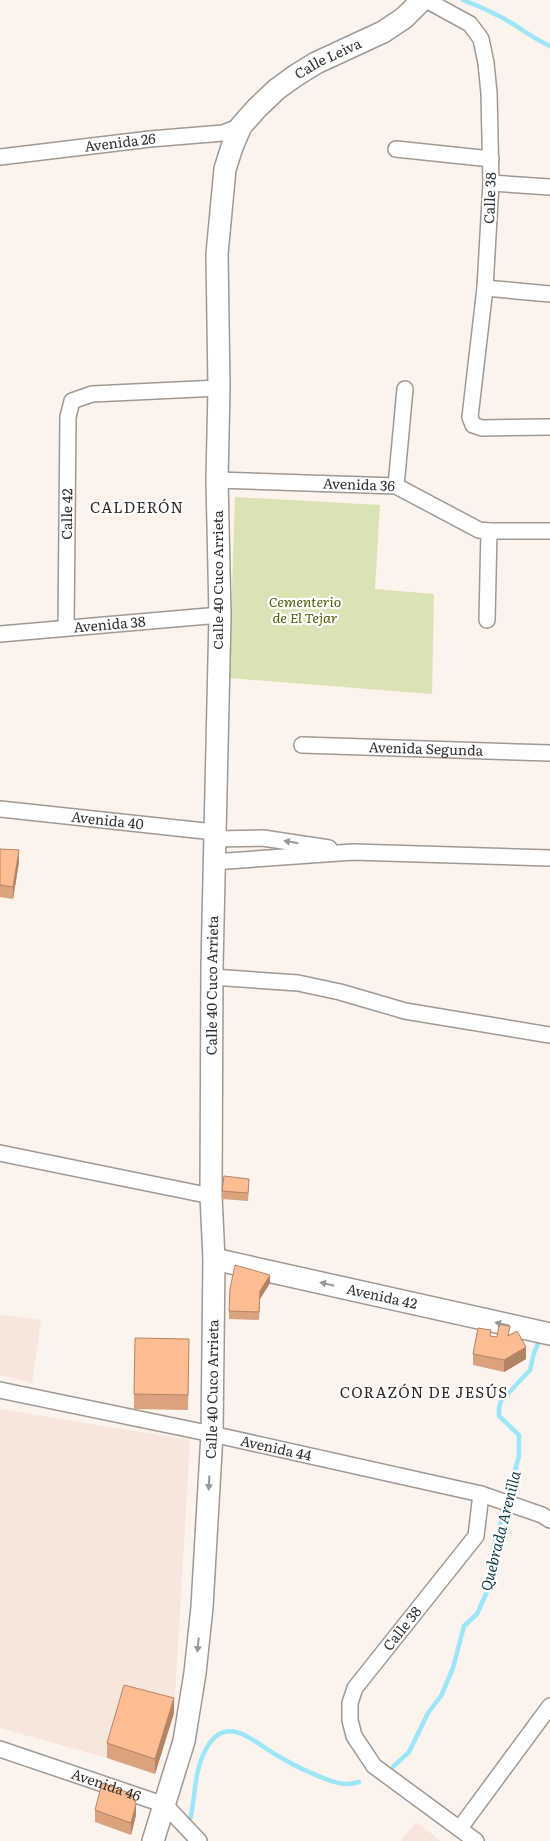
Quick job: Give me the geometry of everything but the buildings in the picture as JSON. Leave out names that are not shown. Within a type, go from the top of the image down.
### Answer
[{"type":"main road","name":"Calle Leiva","points":[[241,126],[258,108],[295,76],[316,63],[383,32],[404,18],[422,0]]},
{"type":"main road","name":"Calle 40 Cuco Arrieta","points":[[153,1841],[184,1741],[195,1673],[202,1607],[212,1434],[214,1259],[211,1196],[213,862],[220,615],[217,480],[219,388],[217,254],[225,169],[241,126]]},
{"type":"main road","name":"Avenida 42","points":[[214,1259],[550,1334]]},
{"type":"street","name":"Calle 38","points":[[426,0],[470,24],[480,39],[486,63],[489,93],[491,183],[485,288],[470,417],[473,425],[482,428],[550,427]]},
{"type":"street","name":"Avenida 26","points":[[0,158],[150,139],[223,133],[241,126]]},
{"type":"street","points":[[396,149],[491,158]]},
{"type":"street","points":[[491,183],[550,187]]},
{"type":"street","points":[[485,288],[550,294]]},
{"type":"street","name":"Calle 42","points":[[66,628],[68,417],[72,401],[92,394],[219,388]]},
{"type":"street","points":[[396,486],[405,389]]},
{"type":"street","name":"Avenida 36","points":[[217,480],[396,486],[479,530],[550,531]]},
{"type":"street","points":[[487,620],[489,531]]},
{"type":"street","name":"Avenida 38","points":[[0,634],[220,615]]},
{"type":"street","name":"Avenida Segunda","points":[[302,745],[550,753]]},
{"type":"street","name":"Avenida 40","points":[[0,809],[214,836],[263,838],[353,852]]},
{"type":"street","points":[[213,862],[353,852],[550,858]]},
{"type":"street","points":[[212,977],[298,983],[340,992],[405,1011],[550,1035]]},
{"type":"street","points":[[0,1153],[211,1196]]},
{"type":"street","name":"Avenida 44","points":[[0,1390],[212,1434],[481,1494],[550,1520]]},
{"type":"street","name":"Calle 38","points":[[460,1828],[374,1766],[354,1736],[350,1720],[350,1703],[355,1688],[476,1536],[481,1494]]},
{"type":"street","points":[[476,1841],[460,1828],[550,1706]]},
{"type":"street","name":"Avenida 46","points":[[0,1749],[164,1804],[199,1841]]},
{"type":"shaded area","points":[[0,1315],[41,1320],[32,1383],[0,1375]]},
{"type":"shaded area","points":[[0,1409],[190,1440],[174,1713],[107,1758],[0,1728]]},
{"type":"shaded area","points":[[416,1822],[441,1841],[401,1841]]},
{"type":"green space","name":"Cementerio de El Tejar","points":[[235,497],[380,505],[375,589],[434,594],[432,694],[229,678]]},
{"type":"waterway","name":"Quebrada Arenilla","points":[[463,0],[501,17],[550,46]]},
{"type":"waterway","name":"Quebrada Arenilla","points":[[393,1767],[409,1752],[428,1713],[441,1696],[453,1668],[464,1626],[477,1614],[489,1587],[493,1550],[519,1456],[519,1435],[499,1416],[499,1408],[501,1401],[530,1370],[534,1353],[541,1337]]},
{"type":"waterway","name":"Quebrada Arenilla","points":[[189,1824],[202,1758],[214,1738],[223,1732],[232,1731],[242,1734],[286,1760],[323,1778],[348,1784],[359,1782]]},
{"type":"district","name":"CALDERÓN","points":[[137,508]]},
{"type":"district","name":"CORAZÓN DE JESÚS","points":[[424,1393]]}]
